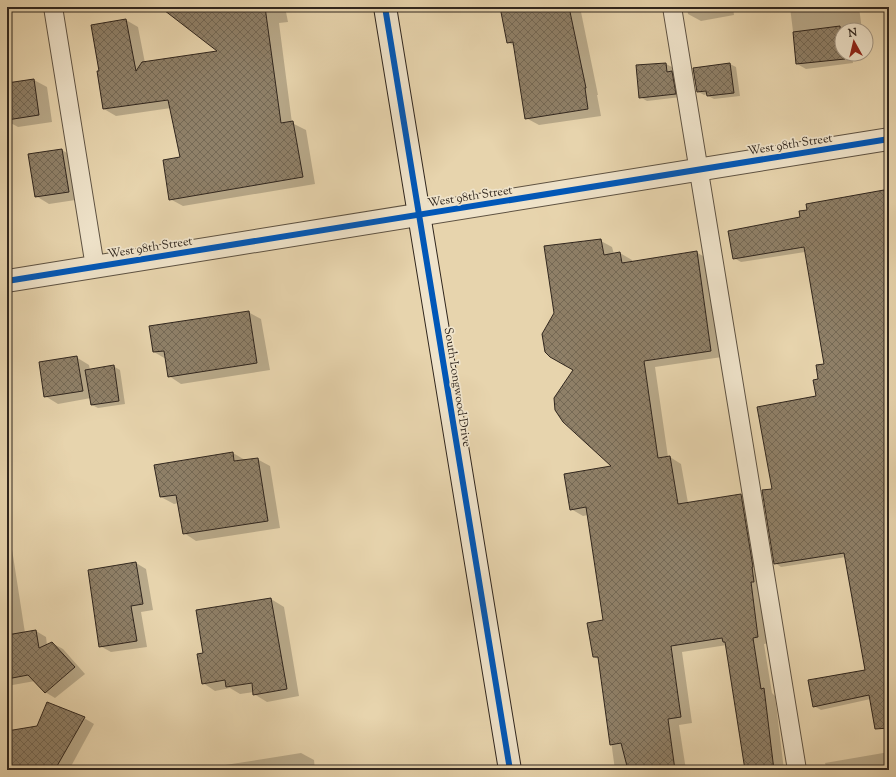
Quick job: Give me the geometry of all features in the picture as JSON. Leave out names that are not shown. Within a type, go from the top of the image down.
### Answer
[{"type":"street","name":"South Longwood Drive","points":[[385,7],[510,770]]},
{"type":"street","name":"West 98th Street","points":[[7,282],[889,139]]},
{"type":"lane","points":[[53,7],[95,267]]},
{"type":"lane","points":[[672,7],[797,770]]},
{"type":"building","points":[[160,7],[265,7],[281,123],[293,121],[303,177],[169,200],[163,160],[180,157],[168,100],[103,109],[97,71],[99,71],[91,25],[126,19],[136,71],[142,62],[217,51]]},
{"type":"building","points":[[500,7],[569,7],[586,88],[588,109],[525,119],[513,42],[507,43]]},
{"type":"building","points":[[834,27],[834,60],[796,64],[793,32]]},
{"type":"building","points":[[666,63],[667,72],[672,71],[676,94],[639,98],[636,65]]},
{"type":"building","points":[[730,63],[734,93],[707,96],[706,91],[697,92],[693,68]]},
{"type":"building","points":[[34,79],[39,115],[7,120],[7,83]]},
{"type":"building","points":[[62,149],[69,192],[35,197],[28,154]]},
{"type":"building","points":[[884,190],[889,215],[889,728],[875,729],[869,695],[813,707],[808,680],[865,670],[844,553],[774,564],[762,490],[772,489],[757,407],[816,396],[813,380],[818,379],[816,365],[824,364],[804,247],[733,259],[728,231],[800,217],[799,211],[807,210],[806,204]]},
{"type":"building","points":[[601,239],[604,255],[620,252],[622,263],[697,251],[711,351],[644,361],[658,458],[670,456],[678,504],[741,494],[753,567],[754,582],[751,582],[758,637],[753,638],[761,689],[764,688],[774,770],[745,770],[725,642],[723,642],[722,638],[671,646],[681,717],[668,719],[675,770],[628,770],[621,743],[610,745],[598,657],[593,657],[587,623],[603,620],[586,507],[570,510],[564,474],[611,466],[563,422],[555,410],[554,398],[573,370],[550,357],[545,352],[542,334],[554,313],[544,246]]},
{"type":"building","points":[[249,311],[257,363],[168,377],[164,351],[153,352],[149,326]]},
{"type":"building","points":[[77,356],[83,391],[44,397],[39,362]]},
{"type":"building","points":[[114,365],[119,401],[91,405],[85,370]]},
{"type":"building","points":[[233,452],[234,461],[258,458],[268,521],[183,534],[176,495],[160,497],[154,465]]},
{"type":"building","points":[[136,562],[143,604],[131,606],[137,641],[99,647],[88,570]]},
{"type":"building","points":[[271,598],[287,689],[253,695],[252,683],[226,687],[225,680],[202,684],[197,654],[203,653],[196,610]]},
{"type":"building","points":[[36,630],[39,648],[52,642],[75,667],[45,693],[28,675],[7,679],[7,635]]},
{"type":"building","points":[[47,702],[85,717],[57,766],[33,770],[7,770],[7,731],[37,726]]},
{"type":"cycle path","points":[[385,7],[510,770]]},
{"type":"cycle path","points":[[7,281],[889,139]]}]
